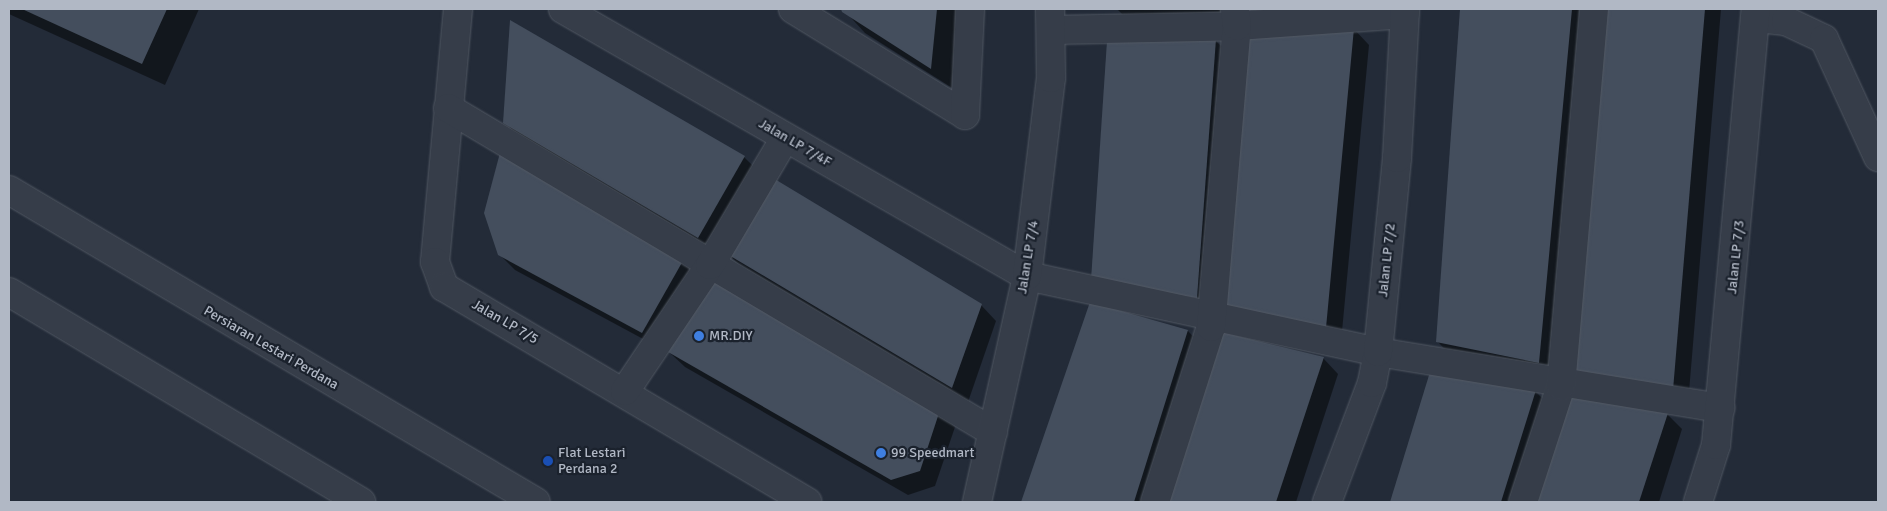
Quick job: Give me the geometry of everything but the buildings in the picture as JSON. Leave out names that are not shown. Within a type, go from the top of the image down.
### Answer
[{"type":"street","name":"Jalan LP 7/5","points":[[458,9],[448,108],[438,276],[444,286],[625,391],[793,498]]},
{"type":"street","name":"Jalan LP 7/4F","points":[[564,9],[1027,276],[1212,313],[1378,352],[1561,386],[1720,408]]},
{"type":"street","points":[[793,9],[829,20],[965,115],[970,9]]},
{"type":"street","points":[[1523,502],[1561,386],[1594,9]]},
{"type":"street","points":[[1051,19],[1236,17],[1405,11]]},
{"type":"street","name":"Jalan LP 7/2","points":[[1327,502],[1372,384],[1378,352],[1405,11]]},
{"type":"street","points":[[1757,13],[1786,21],[1824,39],[1878,157]]},
{"type":"street","name":"Jalan LP 7/3","points":[[1698,502],[1716,445],[1757,13]]},
{"type":"street","points":[[1156,502],[1212,313],[1236,17]]},
{"type":"street","name":"Jalan LP 7/4","points":[[977,502],[1027,276],[1051,78],[1051,19]]},
{"type":"street","points":[[448,108],[993,432]]},
{"type":"street","points":[[625,391],[710,265],[785,138]]},
{"type":"street","name":"Persiaran Lestari Perdana","points":[[9,190],[536,502]]},
{"type":"street","points":[[9,292],[361,502]]},
{"type":"place","name":"MR.DIY","points":[[699,336]]},
{"type":"place","name":"99 Speedmart","points":[[881,453]]},
{"type":"place","name":"Flat Lestari Perdana 2","points":[[548,461]]}]
